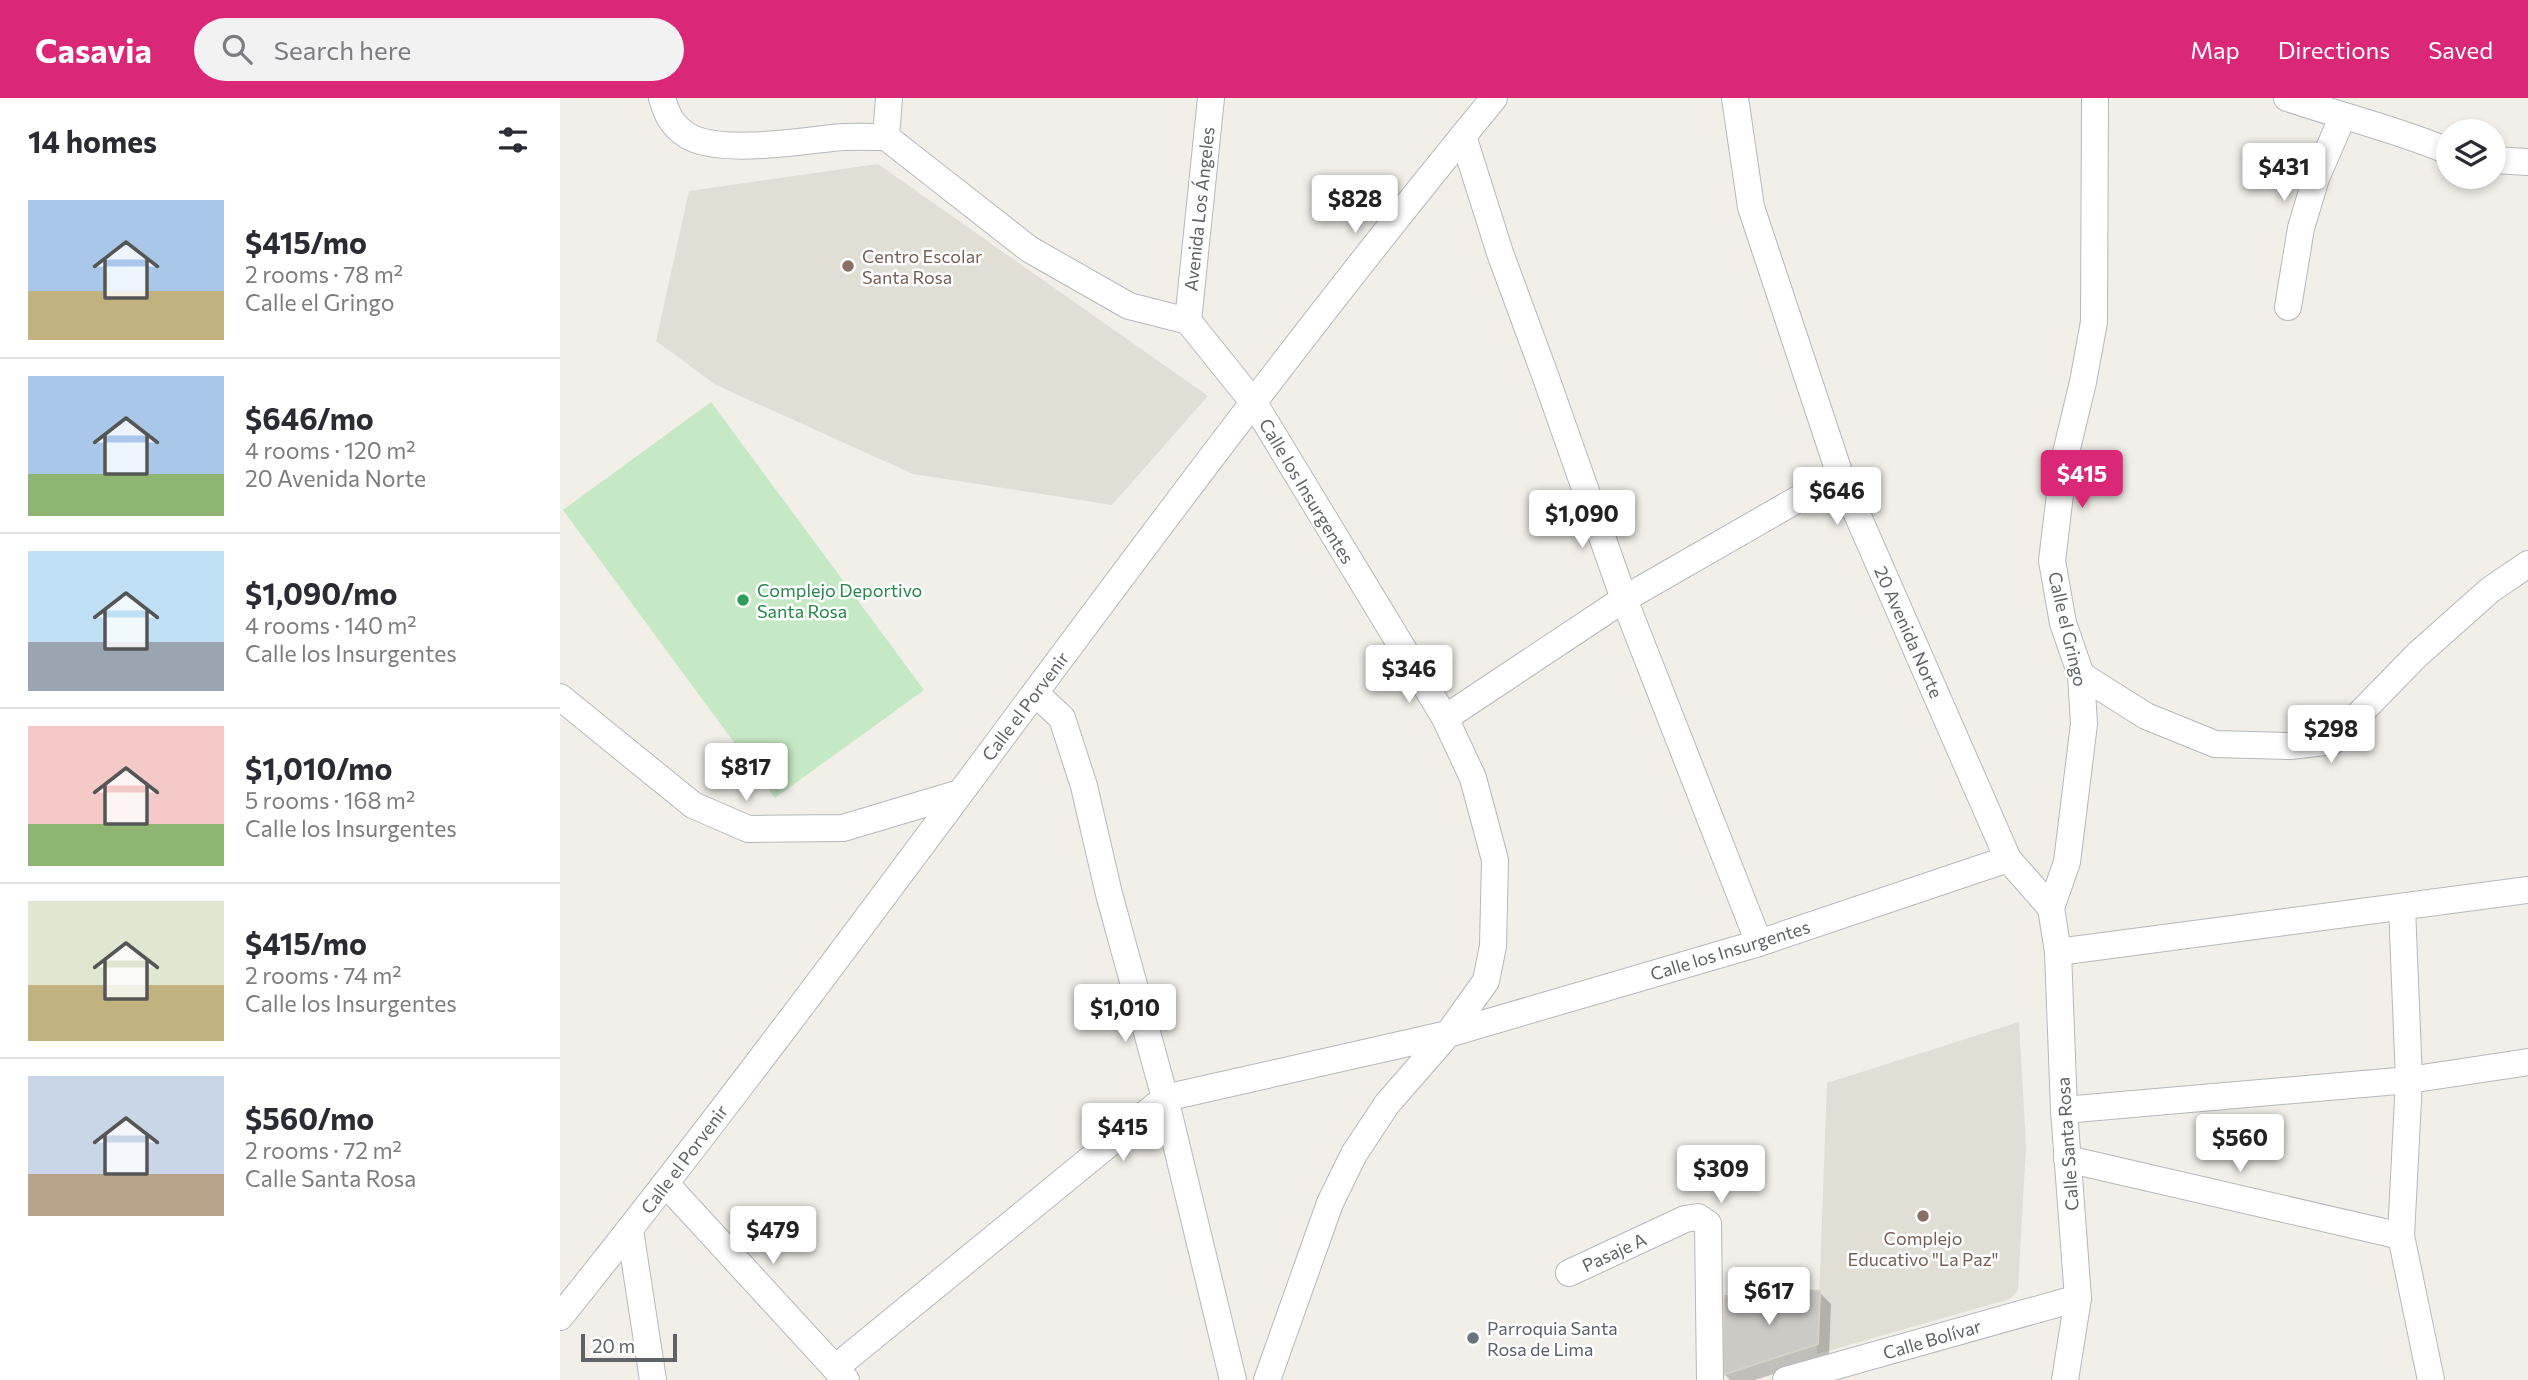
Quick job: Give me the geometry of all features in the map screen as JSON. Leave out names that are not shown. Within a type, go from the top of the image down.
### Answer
[{"type":"street","points":[[662,98],[669,121],[690,137],[722,144],[779,145],[836,138],[886,137],[1028,249],[1129,306],[1188,321]]},
{"type":"street","points":[[886,137],[889,98]]},
{"type":"street","name":"Avenida Los Ángeles","points":[[1188,321],[1210,98]]},
{"type":"street","name":"Calle el Porvenir","points":[[560,1317],[666,1184],[1254,403],[1494,98]]},
{"type":"street","name":"20 Avenida Norte","points":[[1735,98],[1751,207],[1840,475],[2008,859],[2051,908]]},
{"type":"street","name":"Calle el Gringo","points":[[2051,908],[2067,862],[2084,724],[2081,675],[2063,623],[2052,561],[2064,461],[2094,322],[2095,98]]},
{"type":"street","points":[[2287,98],[2400,131],[2436,146]]},
{"type":"street","points":[[2288,307],[2301,228],[2316,178],[2343,116]]},
{"type":"street","points":[[1464,136],[1500,253],[1624,599],[1759,943]]},
{"type":"street","points":[[2506,161],[2528,162]]},
{"type":"street","name":"Calle los Insurgentes","points":[[1188,321],[1254,403],[1445,718],[1473,778],[1494,860],[1493,946],[1486,981],[1448,1034],[1387,1104],[1354,1154],[1330,1203],[1267,1380]]},
{"type":"street","points":[[1445,718],[1624,599],[1840,475]]},
{"type":"street","points":[[2081,675],[2146,716],[2215,744],[2290,747],[2333,741],[2417,655],[2490,590],[2528,564]]},
{"type":"street","points":[[1035,694],[1062,718],[1084,786],[1109,894],[1165,1098],[1233,1380]]},
{"type":"street","points":[[560,697],[693,805],[747,829],[843,828],[960,793]]},
{"type":"street","name":"Calle los Insurgentes","points":[[1448,1034],[1759,943],[2008,859]]},
{"type":"street","points":[[2058,952],[2528,890]]},
{"type":"street","name":"Calle Santa Rosa","points":[[2051,908],[2058,952],[2064,1110],[2078,1298],[2065,1380]]},
{"type":"street","points":[[2402,908],[2409,1080],[2401,1236],[2431,1380]]},
{"type":"street","points":[[666,1184],[841,1374],[1165,1098],[1448,1034]]},
{"type":"street","points":[[2064,1110],[2409,1080],[2528,1062]]},
{"type":"street","points":[[2067,1158],[2401,1236]]},
{"type":"street","name":"Pasaje A","points":[[1569,1273],[1685,1219],[1698,1217],[1708,1224],[1710,1380]]},
{"type":"street","points":[[630,1230],[653,1380]]},
{"type":"street","name":"Calle Bolívar","points":[[1786,1380],[2078,1298]]},
{"type":"shaded area","name":"Centro Escolar Santa Rosa","points":[[878,164],[1208,396],[1112,505],[913,474],[716,385],[656,341],[689,191]]},
{"type":"shaded area","name":"Complejo Educativo \"La Paz\"","points":[[2019,1022],[2026,1146],[2018,1290],[2010,1299],[1817,1354],[1827,1083]]},
{"type":"green space","name":"Complejo Deportivo Santa Rosa","points":[[711,402],[924,690],[775,798],[563,510]]},
{"type":"building","points":[[1771,1288],[1820,1291],[1818,1344],[1722,1375],[1725,1296],[1771,1298]]},
{"type":"place","name":"Centro Escolar Santa Rosa","points":[[848,266]]},
{"type":"place","name":"Complejo Deportivo Santa Rosa","points":[[743,600]]},
{"type":"place","name":"Complejo Educativo \"La Paz\"","points":[[1923,1216]]},
{"type":"place","name":"Parroquia Santa Rosa de Lima","points":[[1473,1338]]}]
